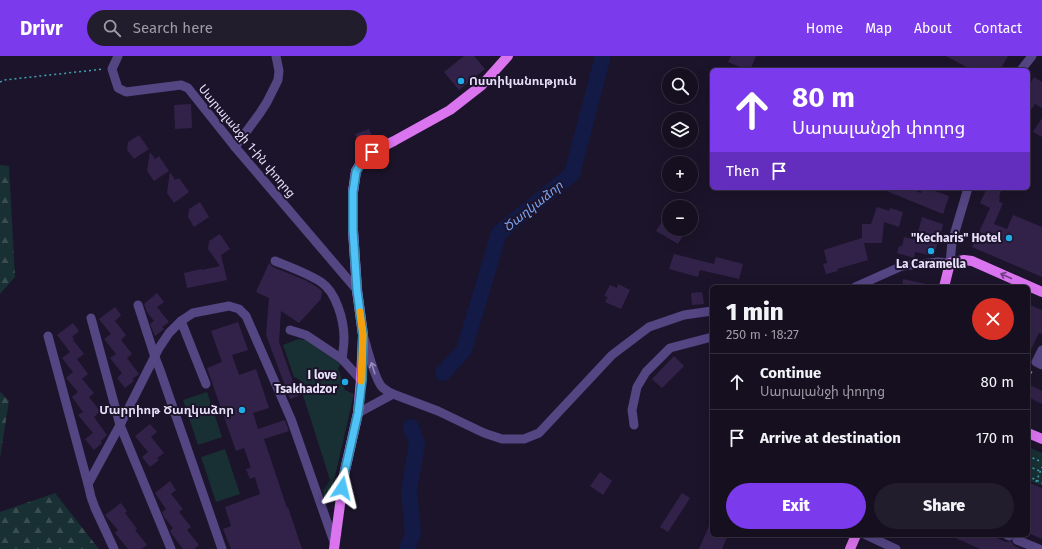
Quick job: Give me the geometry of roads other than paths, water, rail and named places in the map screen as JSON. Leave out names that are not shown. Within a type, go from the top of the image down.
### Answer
[{"type":"main road","points":[[334,545],[344,475],[358,413],[362,380],[363,335],[357,290],[353,230],[353,192],[356,172],[362,161],[372,152],[450,110],[482,85],[508,56]]},
{"type":"main road","points":[[944,285],[950,263],[964,260],[972,261],[1026,285]]},
{"type":"main road","points":[[1030,287],[1042,292]]},
{"type":"main road","points":[[1030,434],[1042,440]]},
{"type":"main road","points":[[850,549],[855,537]]},
{"type":"street","name":"Սարալանջի 1-ին փողոց","points":[[118,56],[112,69],[118,88],[126,92],[181,85],[188,88],[235,147],[357,290]]},
{"type":"street","points":[[235,147],[260,113],[278,80],[279,71],[276,56]]},
{"type":"street","points":[[1023,68],[1032,56]]},
{"type":"street","points":[[859,285],[902,266],[938,262],[950,263],[952,242],[967,190]]},
{"type":"street","points":[[275,261],[322,282],[332,293],[339,309],[342,322],[344,337],[342,359]]},
{"type":"street","points":[[138,305],[222,549]]},
{"type":"street","points":[[88,484],[169,333],[181,321],[193,313],[230,306],[239,309],[246,316],[291,419],[334,545]]},
{"type":"street","points":[[363,335],[377,379],[382,387],[393,394],[438,411],[502,440],[524,439],[539,433],[612,355],[649,327],[684,316],[710,311]]},
{"type":"street","points":[[91,318],[120,425],[171,549]]},
{"type":"street","points":[[181,321],[206,384]]},
{"type":"street","points":[[290,330],[306,335],[342,359],[362,380]]},
{"type":"street","points":[[48,336],[91,497],[114,549]]},
{"type":"street","points":[[634,425],[632,410],[638,387],[646,372],[670,348],[710,338]]},
{"type":"street","points":[[1042,350],[1036,362],[1042,364]]},
{"type":"street","points":[[358,413],[393,394]]},
{"type":"street","points":[[870,537],[896,549]]},
{"type":"street","points":[[1011,537],[1039,549]]},
{"type":"waterway","name":"Ծաղկաձոր","points":[[443,373],[464,350],[499,233],[572,174],[603,56]]},
{"type":"waterway","name":"Ծաղկաձոր","points":[[407,549],[413,533],[409,491],[417,444],[411,427]]},
{"type":"place","name":"Ոստիկանություն","points":[[461,81]]},
{"type":"place","name":"\"Kecharis\" Hotel","points":[[1009,238]]},
{"type":"place","name":"La Caramella","points":[[931,251]]},
{"type":"place","name":"I love Tsakhadzor","points":[[345,382]]},
{"type":"place","name":"Մարրիոթ Ծաղկաձոր","points":[[242,410]]}]
